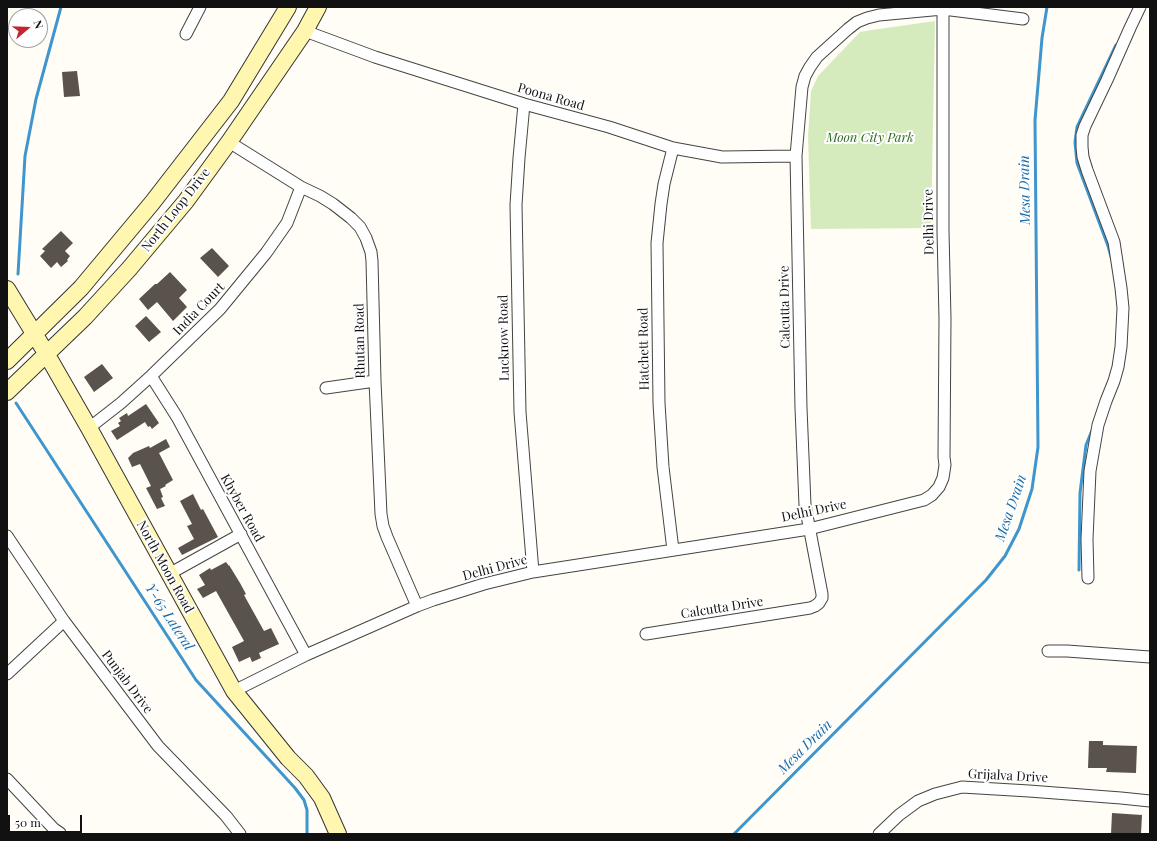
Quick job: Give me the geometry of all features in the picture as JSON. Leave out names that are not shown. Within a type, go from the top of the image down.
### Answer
[{"type":"main road","name":"North Loop Drive","points":[[7,361],[81,288],[152,203],[231,101],[288,7]]},
{"type":"main road","name":"North Loop Drive","points":[[7,392],[85,317],[129,269],[186,201],[229,142],[305,30],[318,7]]},
{"type":"main road","name":"North Moon Road","points":[[7,289],[89,428],[234,690],[288,758],[306,776],[322,798],[338,834]]},
{"type":"street","points":[[186,34],[200,7]]},
{"type":"street","points":[[1088,578],[1087,540],[1090,471],[1098,425],[1118,367],[1121,347],[1123,308],[1114,242],[1083,157],[1082,135],[1084,126],[1107,80],[1140,7]]},
{"type":"street","name":"Calcutta Drive","points":[[646,634],[815,606],[822,598],[805,505],[801,408],[796,156],[802,87],[805,76],[817,57],[848,29],[867,18],[879,15],[943,8],[1023,19]]},
{"type":"street","name":"Delhi Drive","points":[[234,690],[306,655],[417,606],[484,584],[533,572],[810,528],[924,500],[932,495],[944,478],[945,465],[943,8]]},
{"type":"street","name":"Poona Road","points":[[305,30],[375,57],[524,104],[609,127],[674,148],[722,157],[796,156]]},
{"type":"street","name":"Lucknow Road","points":[[524,104],[516,205],[520,404],[533,572]]},
{"type":"street","name":"Rhutan Road","points":[[229,142],[302,187],[327,200],[351,218],[360,227],[366,238],[371,252],[372,261],[380,514],[387,536],[417,606]]},
{"type":"street","name":"Hatchett Road","points":[[672,550],[663,467],[659,403],[657,251],[664,184],[674,148]]},
{"type":"street","name":"India Court","points":[[89,428],[121,403],[151,376],[220,310],[266,253],[287,223],[302,187]]},
{"type":"street","name":"Khyber Road","points":[[151,376],[176,417],[306,655]]},
{"type":"street","points":[[326,388],[375,381]]},
{"type":"street","points":[[169,574],[241,534]]},
{"type":"street","name":"Punjab Drive","points":[[7,536],[64,621],[158,746],[226,816],[240,834]]},
{"type":"street","points":[[7,674],[64,621]]},
{"type":"street","points":[[1048,651],[1150,657]]},
{"type":"street","points":[[7,779],[54,829],[60,833]]},
{"type":"street","name":"Grijalva Drive","points":[[879,834],[899,814],[918,801],[935,794],[962,787],[1150,801]]},
{"type":"green space","name":"Moon City Park","points":[[935,21],[931,228],[811,229],[808,137],[811,91],[818,76],[860,32]]},
{"type":"building","points":[[77,71],[80,96],[64,97],[62,72]]},
{"type":"building","points":[[61,231],[73,243],[65,251],[70,256],[67,260],[68,261],[61,267],[57,262],[51,268],[40,256],[45,251],[42,249]]},
{"type":"building","points":[[212,248],[229,266],[218,277],[200,258]]},
{"type":"building","points":[[170,272],[187,290],[179,298],[187,307],[173,321],[157,302],[148,310],[139,299]]},
{"type":"building","points":[[146,316],[161,332],[149,342],[135,326]]},
{"type":"building","points":[[102,364],[113,378],[94,392],[84,377]]},
{"type":"building","points":[[146,404],[159,423],[152,429],[150,426],[148,427],[145,422],[117,440],[111,431],[120,426],[118,423],[121,421],[119,418],[127,413],[128,416]]},
{"type":"building","points":[[166,439],[170,447],[159,453],[173,480],[160,489],[163,497],[161,498],[165,506],[157,509],[146,488],[151,486],[140,464],[132,467],[128,458],[133,453],[149,446],[150,448]]},
{"type":"building","points":[[193,494],[218,537],[182,555],[178,548],[194,539],[187,526],[192,524],[180,501]]},
{"type":"building","points":[[226,562],[240,583],[246,594],[244,595],[264,631],[271,628],[279,644],[259,653],[261,658],[252,662],[250,657],[239,662],[232,647],[244,641],[216,591],[203,598],[197,589],[205,585],[199,575],[210,568],[211,570]]},
{"type":"building","points":[[1089,741],[1103,741],[1103,745],[1137,746],[1136,773],[1106,772],[1107,768],[1088,768]]},
{"type":"building","points":[[1112,813],[1142,815],[1141,834],[1111,834]]},
{"type":"waterway","name":"Y-65 Lateral","points":[[18,274],[25,156],[36,99],[61,7]]},
{"type":"waterway","name":"Mesa Drain","points":[[734,834],[986,580],[1005,556],[1019,529],[1032,489],[1038,447],[1035,120],[1042,38],[1047,7]]},
{"type":"waterway","points":[[1112,260],[1077,163],[1075,142],[1077,127],[1116,45]]},
{"type":"waterway","name":"Y-65 Lateral","points":[[16,403],[196,680],[295,788],[304,800],[307,810],[307,834]]},
{"type":"waterway","points":[[1079,570],[1080,493],[1086,445],[1093,428]]}]
